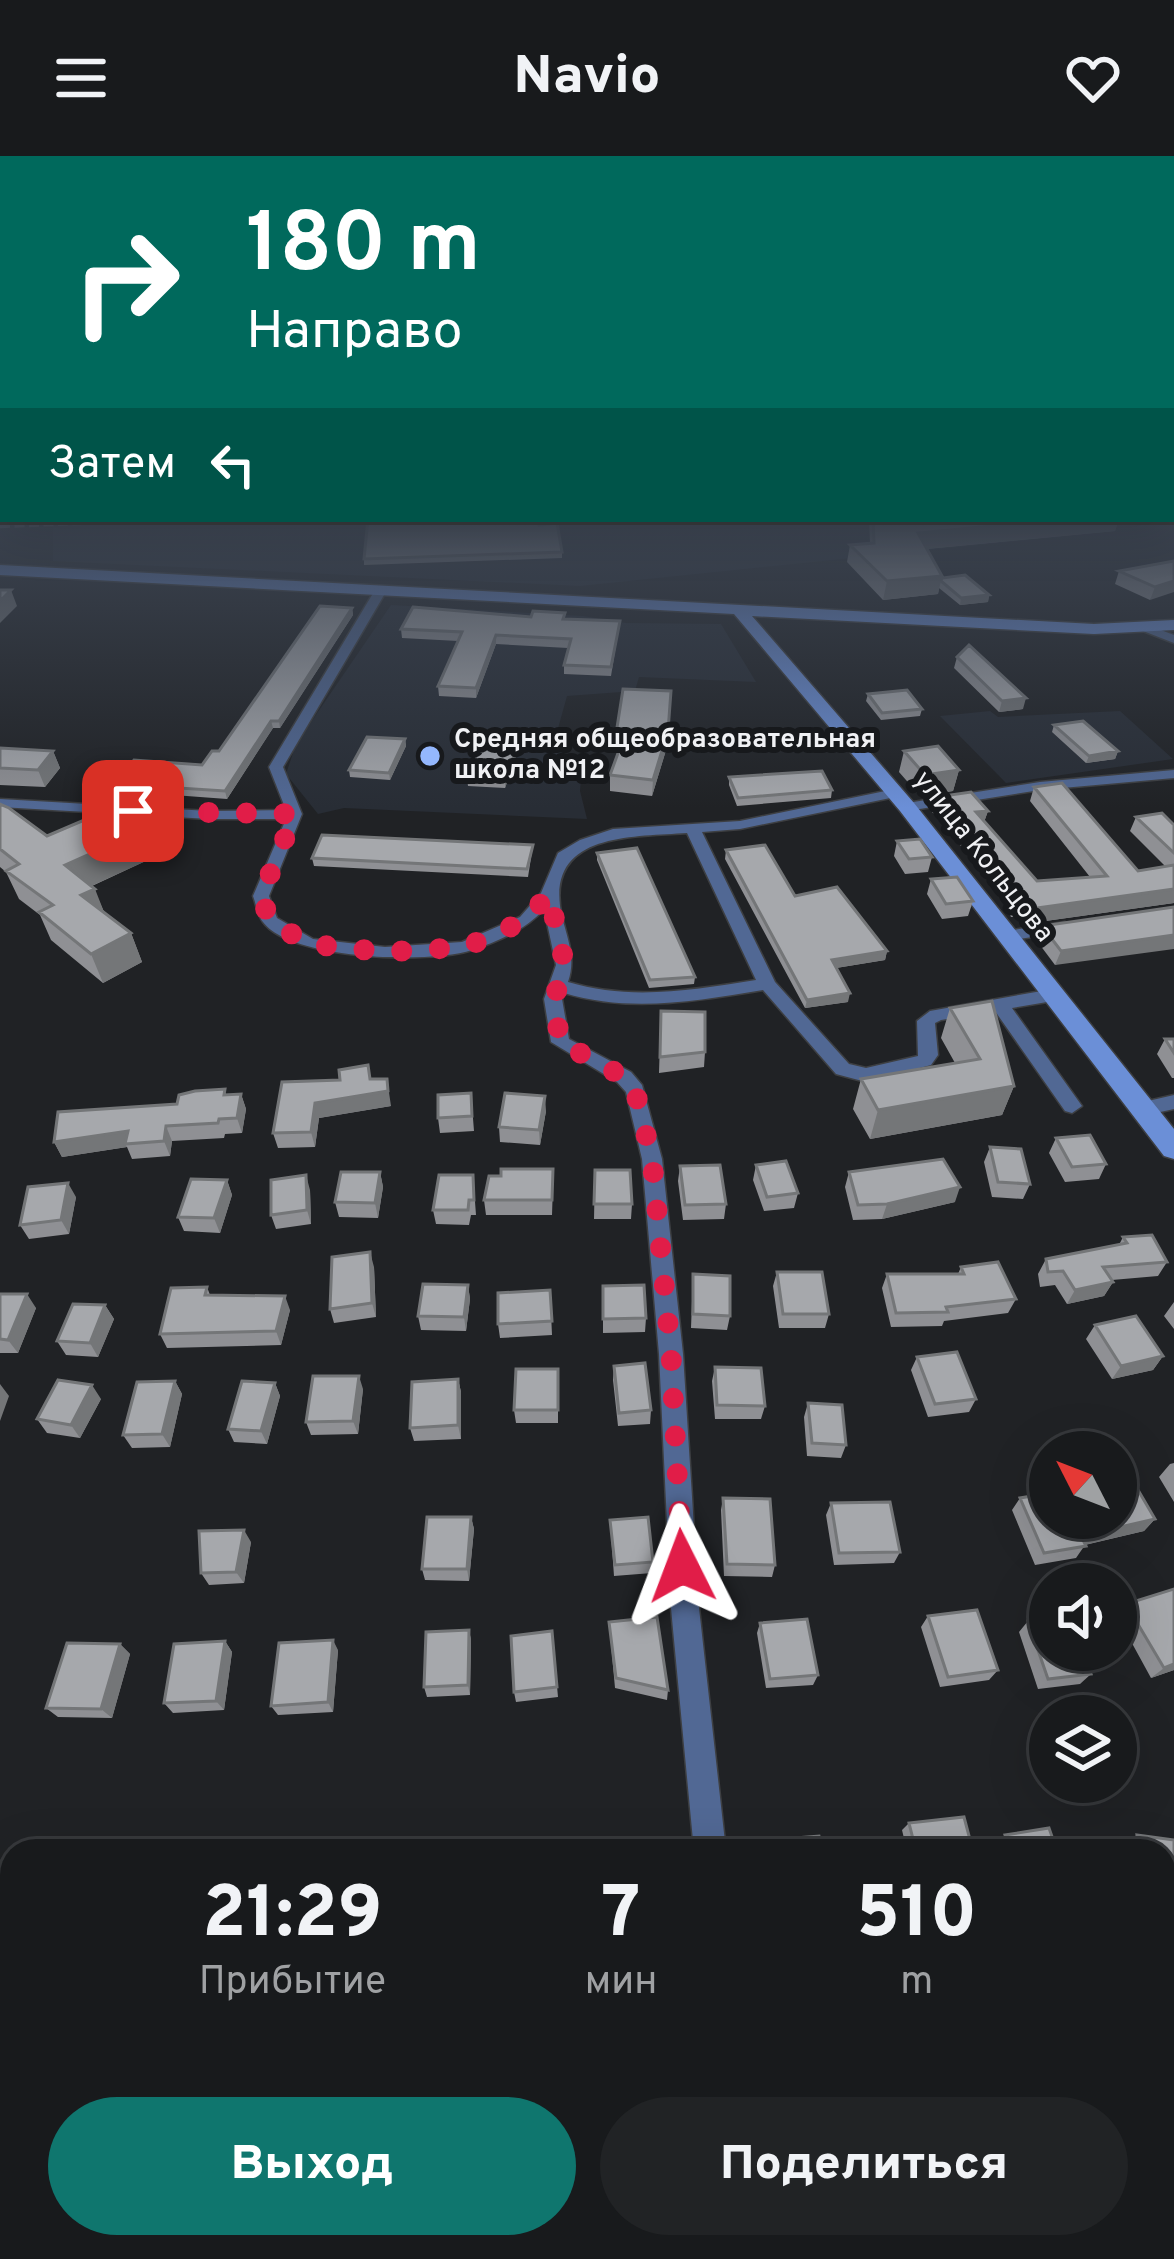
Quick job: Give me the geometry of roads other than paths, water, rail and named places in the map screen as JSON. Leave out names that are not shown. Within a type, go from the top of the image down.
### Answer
[{"type":"main road","name":"улица Кольцова","points":[[741,612],[901,800],[1174,1149]]},
{"type":"main road","points":[[807,612],[1094,629],[1174,625]]},
{"type":"street","points":[[369,612],[276,767],[295,814],[261,896],[270,921],[292,938],[385,952],[466,947],[526,920],[549,894],[563,856],[614,834],[1174,774]]},
{"type":"street","points":[[1142,627],[1174,639]]},
{"type":"street","points":[[0,803],[208,815],[295,814]]},
{"type":"street","points":[[692,828],[767,984],[843,1069],[855,1075],[924,1061],[929,1054],[926,1021],[937,1015],[1053,995]]},
{"type":"street","points":[[549,894],[565,965],[554,999],[560,1042],[624,1077],[635,1090],[652,1159],[671,1354],[685,1608],[709,1839]]},
{"type":"street","points":[[1006,936],[1090,924]]},
{"type":"street","points":[[561,986],[589,996],[630,1000],[767,984]]},
{"type":"street","points":[[1001,1006],[1072,1106]]},
{"type":"street","points":[[1142,1109],[1174,1102]]},
{"type":"place","name":"Средняя общеобразовательная школа №12","points":[[430,756]]}]
